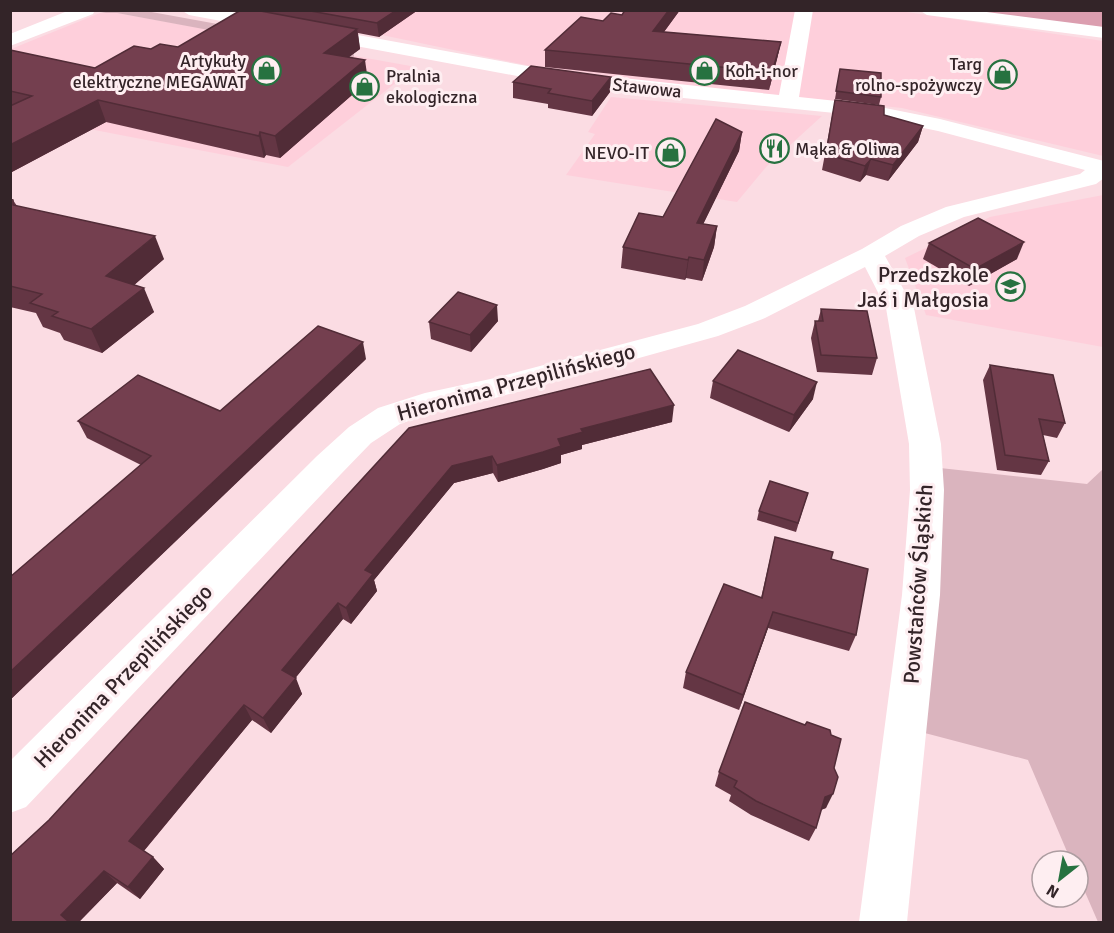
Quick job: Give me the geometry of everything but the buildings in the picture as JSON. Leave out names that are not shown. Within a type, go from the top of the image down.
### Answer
[{"type":"street","points":[[10,40],[87,10]]},
{"type":"street","name":"Stawowa","points":[[189,10],[549,76],[643,88],[865,110],[940,125],[1103,168]]},
{"type":"street","points":[[788,102],[804,10]]},
{"type":"street","points":[[927,10],[1104,33]]},
{"type":"street","name":"Hieronima Przepilińskiego","points":[[10,792],[329,465],[360,435],[388,417],[425,404],[495,388],[708,330],[755,312],[871,254],[910,231],[955,212],[1088,179],[1103,168]]},
{"type":"street","name":"Powstańców Śląskich","points":[[871,254],[900,308],[925,444],[927,490],[921,595],[883,922]]},
{"type":"shaded area","points":[[325,10],[893,10],[1103,41],[1103,156],[902,108],[569,74],[310,20]]},
{"type":"shaded area","points":[[146,11],[354,49],[354,56],[347,72],[332,53],[117,13],[100,13]]},
{"type":"shaded area","points":[[950,11],[1103,11],[1103,29]]},
{"type":"shaded area","points":[[100,13],[117,13],[416,67],[288,167],[11,114],[11,49]]},
{"type":"shaded area","points":[[611,97],[822,116],[767,166],[737,202],[566,175],[595,134],[588,132]]},
{"type":"shaded area","name":"Przedszkole Jaś i Małgosia","points":[[1103,195],[1103,347],[926,315],[905,258],[990,217]]},
{"type":"shaded area","points":[[940,468],[1087,484],[1103,469],[1103,922],[1098,922],[1090,904],[1090,849],[1066,849],[1028,760],[921,732]]},
{"type":"place","name":"Artykuły elektryczne MEGAWAT","points":[[267,71]]},
{"type":"place","name":"Koh-i-nor","points":[[704,71]]},
{"type":"place","name":"Targ rolno-spożywczy","points":[[1003,74]]},
{"type":"place","name":"Pralnia ekologiczna","points":[[365,86]]},
{"type":"place","name":"Mąka & Oliwa","points":[[774,149]]},
{"type":"place","name":"NEVO-IT","points":[[670,153]]},
{"type":"place","name":"Przedszkole Jaś i Małgosia","points":[[1010,287]]}]
